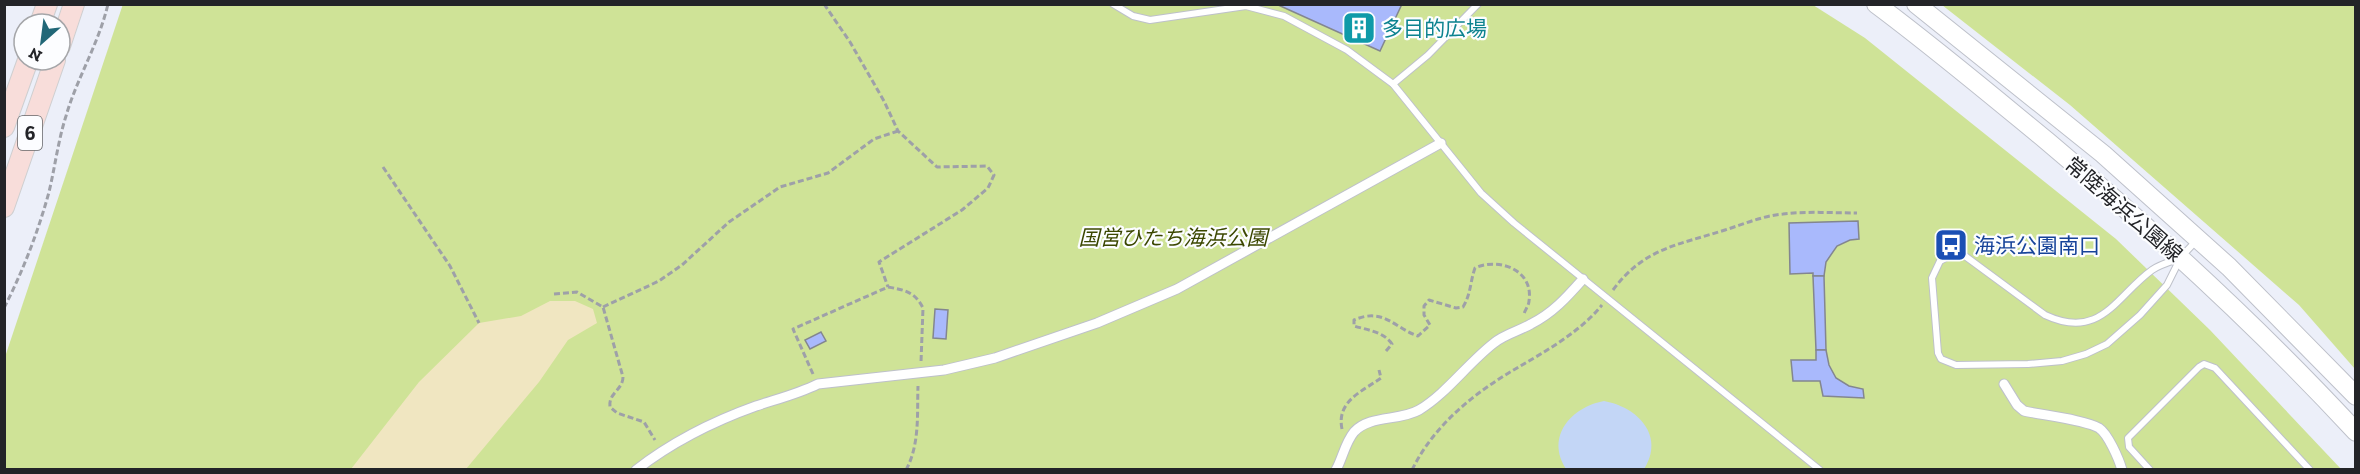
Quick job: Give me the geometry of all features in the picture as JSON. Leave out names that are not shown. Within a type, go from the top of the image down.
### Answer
[{"type":"main road","name":"常陸海浜公園線","points":[[1876,4],[1976,81],[2181,257],[2273,345],[2355,432]]},
{"type":"main road","name":"常陸海浜公園線","points":[[1916,4],[2103,154],[2262,300],[2355,396]]},
{"type":"main road","name":"6","points":[[4,128],[24,72]]},
{"type":"main road","name":"6","points":[[4,207],[51,72]]},
{"type":"street","points":[[636,470],[714,422],[800,393],[818,384],[944,370],[995,358],[1097,323],[1177,289],[1441,143]]},
{"type":"street","points":[[1336,470],[1348,441],[1356,430],[1366,424],[1417,412],[1497,340],[1530,325],[1558,307],[1583,279]]},
{"type":"street","points":[[2004,384],[2017,405],[2024,411],[2099,428],[2116,453],[2122,470]]},
{"type":"lane","points":[[1113,4],[1133,16],[1150,20],[1246,6],[1284,16],[1347,50],[1393,84],[1481,193],[1514,223],[1820,470]]},
{"type":"lane","points":[[1393,84],[1428,56],[1478,4]]},
{"type":"lane","points":[[2181,257],[2152,270],[2109,311],[2091,320],[2071,322],[2056,320],[2039,311],[1965,256],[1953,254],[1940,261],[1932,278],[1938,353],[1941,359],[1956,365],[2028,364],[2062,360],[2086,354],[2107,344],[2140,315],[2167,285],[2181,257],[2197,240]]},
{"type":"lane","points":[[2150,470],[2129,447],[2128,438],[2204,364],[2215,368],[2310,470]]},
{"type":"path","points":[[4,308],[24,268],[48,193],[65,117],[74,90],[99,34],[108,4]]},
{"type":"path","points":[[824,4],[850,42],[898,131],[937,167],[987,166],[994,175],[988,188],[962,210],[879,262],[888,287]]},
{"type":"path","points":[[603,307],[659,281],[682,265],[729,222],[780,187],[828,173],[874,139],[898,131]]},
{"type":"path","points":[[383,167],[450,266],[479,323]]},
{"type":"path","points":[[1386,351],[1392,344],[1388,338],[1354,327],[1354,320],[1364,316],[1379,317],[1395,322],[1418,336],[1430,325],[1424,315],[1424,306],[1429,300],[1456,308],[1463,307],[1470,296],[1471,280],[1475,268],[1487,263],[1504,264],[1519,273],[1528,285],[1530,300],[1517,330]]},
{"type":"path","points":[[814,376],[793,329],[888,287],[912,293],[923,308],[920,364]]},
{"type":"path","points":[[554,294],[577,291],[603,307],[623,376],[621,386],[611,396],[610,407],[617,413],[644,422],[655,440]]},
{"type":"path","points":[[1348,441],[1341,421],[1345,406],[1353,395],[1381,378],[1379,370]]},
{"type":"path","points":[[906,470],[916,441],[918,381]]},
{"type":"green space","name":"国営ひたち海浜公園","points":[[123,4],[1813,5],[1865,38],[2116,239],[2210,330],[2341,469],[5,470],[5,357]]},
{"type":"green space","points":[[1942,5],[2355,5],[2355,369],[2299,305],[2070,105]]},
{"type":"sand","points":[[550,301],[575,301],[593,309],[597,323],[568,340],[539,382],[466,469],[351,469],[419,382],[479,323],[521,316]]},
{"type":"water","points":[[1604,401],[1628,410],[1645,425],[1650,435],[1651,445],[1650,457],[1644,469],[1566,469],[1558,446],[1565,425],[1581,410]]},
{"type":"building","name":"多目的広場","points":[[1276,4],[1402,4],[1380,51]]},
{"type":"building","points":[[1858,221],[1859,239],[1837,246],[1826,262],[1824,276],[1813,276],[1813,273],[1790,274],[1789,223]]},
{"type":"building","points":[[1813,276],[1824,276],[1826,350],[1816,350]]},
{"type":"building","points":[[935,309],[948,310],[946,339],[933,338]]},
{"type":"building","points":[[821,332],[826,341],[810,349],[805,340]]},
{"type":"building","points":[[1816,350],[1826,350],[1829,365],[1836,378],[1849,386],[1863,389],[1864,398],[1823,396],[1820,381],[1793,381],[1791,360],[1816,360]]},
{"type":"place","name":"多目的広場","points":[[1359,28]]},
{"type":"place","name":"海浜公園南口","points":[[1951,245]]}]
